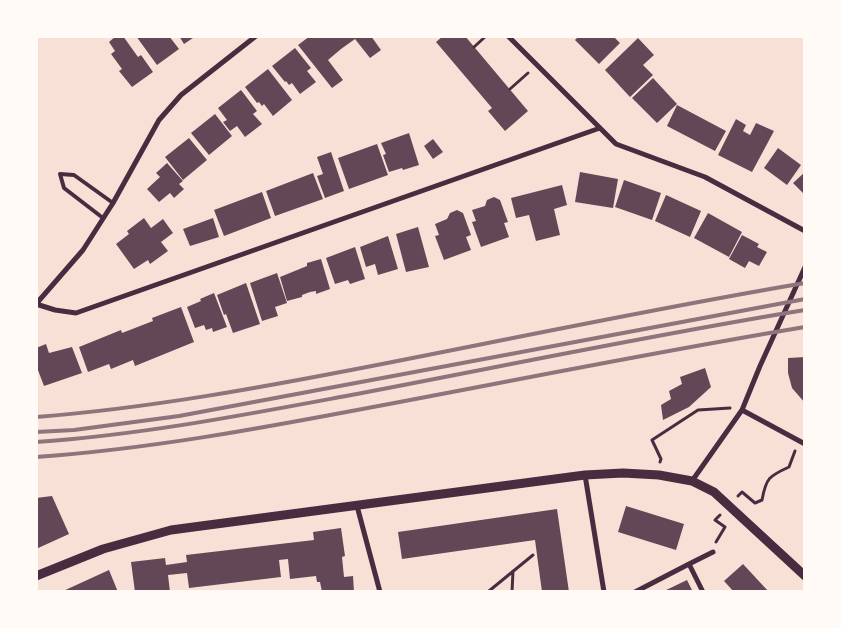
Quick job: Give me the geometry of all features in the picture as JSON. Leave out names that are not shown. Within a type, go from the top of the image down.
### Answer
[{"type":"street","points":[[256,36],[181,95],[159,120],[113,203],[83,250],[36,304],[55,310],[76,313],[600,128]]},
{"type":"street","points":[[508,36],[616,144],[705,177],[805,231]]},
{"type":"street","points":[[692,481],[742,408],[805,267]]},
{"type":"street","points":[[742,408],[802,443]]},
{"type":"street","points":[[36,576],[103,549],[171,530],[585,475],[623,473],[659,475],[692,481],[714,492],[805,576]]},
{"type":"street","points":[[585,475],[604,592]]},
{"type":"street","points":[[357,506],[380,592]]},
{"type":"street","points":[[635,592],[713,552]]},
{"type":"street","points":[[689,564],[703,592]]},
{"type":"lane","points":[[104,218],[64,188],[60,174],[74,174],[113,203]]},
{"type":"path","points":[[474,47],[486,36]]},
{"type":"path","points":[[510,89],[538,65]]},
{"type":"path","points":[[659,475],[660,459],[652,440],[698,410],[742,408]]},
{"type":"path","points":[[729,506],[742,492],[754,503],[762,500],[768,479],[772,474],[789,467],[802,443]]},
{"type":"path","points":[[715,543],[721,532]]},
{"type":"path","points":[[489,591],[533,554]]},
{"type":"path","points":[[512,592],[514,571]]},
{"type":"building","points":[[116,36],[123,36],[138,57],[141,55],[153,72],[132,87],[119,71],[122,69],[111,54],[115,51],[109,42]]},
{"type":"building","points":[[136,36],[169,36],[179,49],[157,65]]},
{"type":"building","points":[[179,36],[196,36],[184,44]]},
{"type":"building","points":[[310,36],[371,36],[381,50],[370,58],[355,39],[341,49],[328,60],[343,80],[332,88],[298,45]]},
{"type":"building","points":[[443,36],[465,36],[528,111],[505,131],[488,111],[492,108],[436,42]]},
{"type":"building","points":[[579,36],[613,36],[620,43],[599,64],[575,40]]},
{"type":"building","points":[[638,38],[654,55],[643,65],[653,75],[630,97],[605,70]]},
{"type":"building","points":[[295,48],[311,68],[307,71],[316,82],[300,94],[292,83],[289,85],[285,82],[272,66]]},
{"type":"building","points":[[268,69],[292,100],[273,116],[264,104],[262,106],[259,102],[257,103],[245,87]]},
{"type":"building","points":[[653,78],[677,104],[657,123],[632,98]]},
{"type":"building","points":[[241,90],[257,111],[253,114],[262,124],[245,137],[237,126],[230,131],[223,122],[227,120],[218,108]]},
{"type":"building","points":[[677,105],[726,131],[715,151],[667,126]]},
{"type":"building","points":[[215,114],[232,136],[209,155],[191,133]]},
{"type":"building","points":[[736,119],[746,125],[743,131],[750,135],[756,123],[774,131],[752,172],[718,155]]},
{"type":"building","points":[[409,133],[419,165],[389,172],[383,155],[386,154],[381,143]]},
{"type":"building","points":[[189,138],[207,160],[183,180],[165,157]]},
{"type":"building","points":[[433,139],[443,152],[433,159],[424,146]]},
{"type":"building","points":[[377,144],[388,175],[349,189],[338,158]]},
{"type":"building","points":[[778,148],[801,165],[787,185],[764,168]]},
{"type":"building","points":[[331,152],[344,191],[325,198],[317,176],[323,174],[317,157]]},
{"type":"building","points":[[167,163],[183,181],[179,184],[184,189],[174,198],[170,193],[159,202],[147,189],[160,177],[156,173]]},
{"type":"building","points":[[580,172],[618,179],[613,208],[575,202]]},
{"type":"building","points":[[805,172],[805,195],[793,183]]},
{"type":"building","points":[[313,173],[323,199],[275,216],[266,191]]},
{"type":"building","points":[[624,180],[661,193],[652,220],[615,207]]},
{"type":"building","points":[[562,185],[567,205],[554,209],[560,235],[536,241],[529,215],[516,218],[511,198]]},
{"type":"building","points":[[262,192],[271,218],[224,236],[214,210]]},
{"type":"building","points":[[666,195],[701,211],[690,237],[655,221]]},
{"type":"building","points":[[494,197],[500,200],[508,222],[504,223],[509,237],[481,247],[472,222],[476,221],[472,210],[485,206],[487,200]]},
{"type":"building","points":[[457,210],[463,213],[471,235],[466,237],[471,250],[444,260],[435,236],[439,235],[435,224],[447,219],[450,213]]},
{"type":"building","points":[[708,213],[742,232],[729,257],[694,238]]},
{"type":"building","points":[[144,218],[151,228],[163,219],[173,233],[161,242],[168,251],[150,264],[148,260],[134,269],[116,244],[129,234],[127,231]]},
{"type":"building","points":[[213,218],[219,237],[190,246],[183,229]]},
{"type":"building","points":[[418,227],[429,267],[406,272],[396,234]]},
{"type":"building","points":[[742,235],[759,244],[757,247],[767,252],[759,266],[749,261],[745,268],[729,259]]},
{"type":"building","points":[[388,236],[398,269],[378,275],[375,264],[366,267],[360,247]]},
{"type":"building","points":[[355,247],[365,279],[350,284],[348,280],[335,284],[326,258]]},
{"type":"building","points":[[321,259],[330,289],[316,294],[316,291],[310,292],[302,295],[302,297],[287,301],[280,277],[307,266],[307,263]]},
{"type":"building","points":[[277,273],[287,303],[275,307],[278,316],[262,321],[250,283]]},
{"type":"building","points":[[246,283],[260,324],[233,333],[217,295]]},
{"type":"building","points":[[214,293],[227,327],[213,332],[212,328],[206,330],[204,325],[195,328],[187,307]]},
{"type":"building","points":[[181,307],[194,342],[135,366],[133,360],[111,369],[109,364],[88,372],[79,347],[121,330],[122,333],[153,321],[152,318]]},
{"type":"building","points":[[46,344],[49,353],[72,347],[82,373],[44,386],[36,365],[36,348]]},
{"type":"building","points":[[805,357],[805,403],[792,388],[788,373],[788,358]]},
{"type":"building","points":[[705,368],[711,387],[689,407],[663,420],[661,405],[671,399],[669,391],[682,384],[680,377]]},
{"type":"building","points":[[52,496],[69,534],[36,549],[36,498]]},
{"type":"building","points":[[626,506],[684,524],[676,550],[618,532]]},
{"type":"building","points":[[557,509],[569,592],[542,592],[535,540],[402,559],[398,532]]},
{"type":"building","points":[[341,528],[345,556],[342,557],[344,577],[353,576],[354,592],[322,592],[320,582],[317,582],[316,576],[290,579],[288,559],[279,560],[281,577],[189,588],[187,573],[168,575],[170,592],[135,592],[131,562],[165,558],[166,565],[187,562],[186,555],[314,540],[313,532]]},
{"type":"building","points":[[743,564],[769,592],[734,592],[724,581]]},
{"type":"building","points":[[109,570],[118,592],[61,592]]},
{"type":"building","points":[[687,580],[693,592],[662,592]]},
{"type":"railway","points":[[36,417],[122,408],[250,389],[644,312],[805,283]]},
{"type":"railway","points":[[36,432],[74,430],[179,416],[805,299]]},
{"type":"railway","points":[[36,442],[114,435],[231,417],[805,310]]},
{"type":"railway","points":[[36,457],[121,449],[248,430],[805,327]]}]
